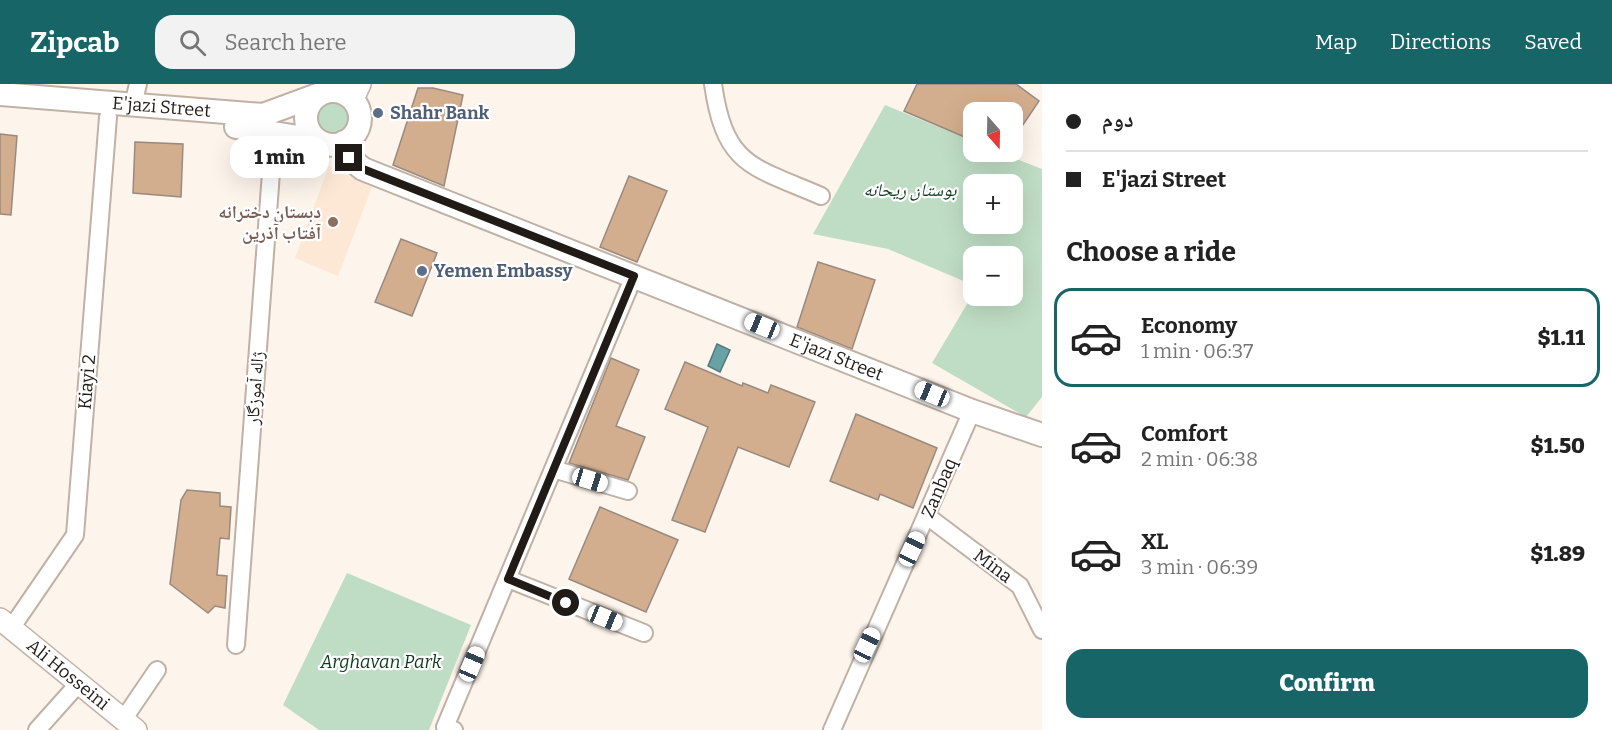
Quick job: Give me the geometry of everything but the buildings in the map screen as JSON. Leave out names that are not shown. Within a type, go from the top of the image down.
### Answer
[{"type":"main road","name":"E'jazi Street","points":[[0,94],[135,94],[263,115],[349,89]]},
{"type":"main road","points":[[349,89],[360,114],[357,131],[344,142],[326,144],[317,140],[311,133],[306,116],[313,100],[349,89]]},
{"type":"main road","name":"E'jazi Street","points":[[0,109],[274,132],[317,140]]},
{"type":"main road","name":"E'jazi Street","points":[[344,142],[349,158],[363,169],[972,411],[1042,435]]},
{"type":"street","points":[[713,84],[721,126],[732,149],[748,163],[822,196]]},
{"type":"street","name":"Kiayi 2","points":[[6,623],[75,535],[108,117]]},
{"type":"street","name":"ژاله آموزگار","points":[[236,645],[274,132]]},
{"type":"street","points":[[449,728],[553,469],[634,276]]},
{"type":"street","name":"Zanbaq","points":[[832,730],[867,645],[927,516],[972,411]]},
{"type":"street","points":[[553,469],[627,491]]},
{"type":"street","name":"Mina","points":[[927,516],[1020,586],[1042,630]]},
{"type":"street","points":[[508,579],[644,633]]},
{"type":"street","name":"Ali Hosseini","points":[[6,623],[130,725]]},
{"type":"street","points":[[130,725],[157,670]]},
{"type":"street","points":[[37,730],[79,683]]},
{"type":"shaded area","name":"دبستان دخترانه آفتاب آذرین","points":[[329,166],[372,187],[338,276],[295,258]]},
{"type":"green space","points":[[333,96],[348,103],[355,118],[348,133],[333,140],[318,133],[311,118],[318,103]]},
{"type":"green space","name":"بوستان ریحانه","points":[[885,105],[963,137],[963,162],[1023,161],[1042,169],[1042,397],[1026,417],[932,363],[966,306],[1023,306],[1023,246],[963,246],[963,281],[888,249],[813,234]]},
{"type":"green space","name":"Arghavan Park","points":[[347,573],[471,625],[429,730],[319,730],[283,705]]},
{"type":"water","points":[[717,344],[730,350],[720,372],[708,366]]},
{"type":"place","name":"Shahr Bank","points":[[378,113]]},
{"type":"place","name":"دبستان دخترانه آفتاب آذرین","points":[[333,222]]},
{"type":"place","name":"Yemen Embassy","points":[[422,271]]},
{"type":"route","points":[[349,158],[363,169],[634,276],[508,579],[566,603]]}]
